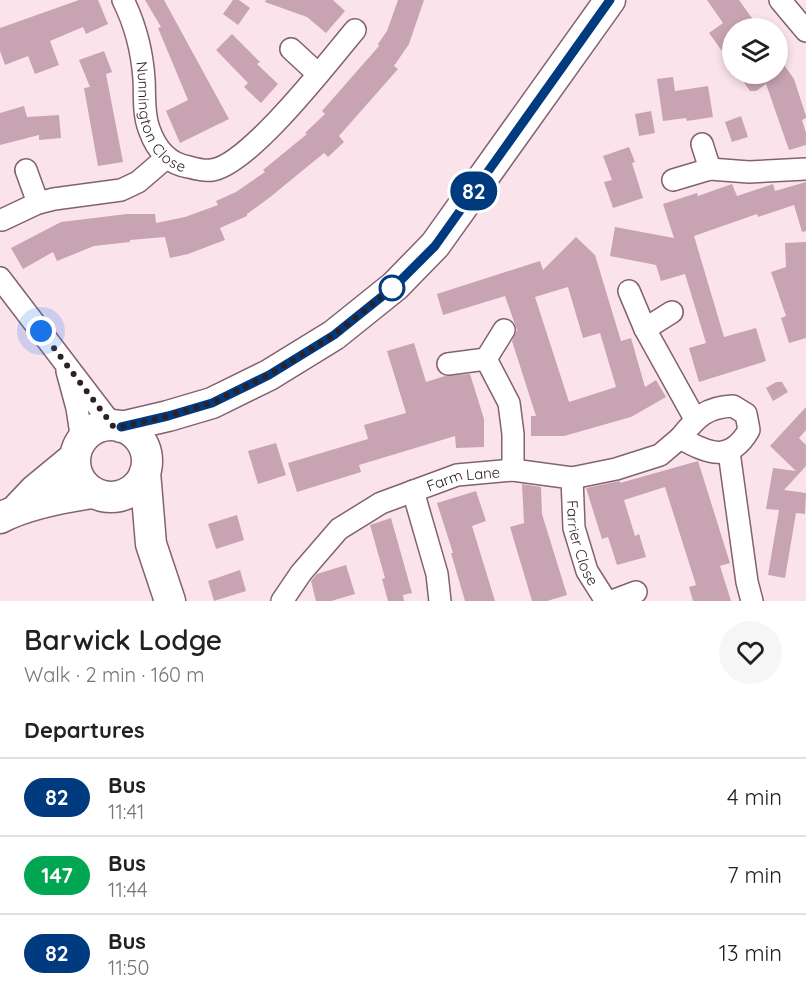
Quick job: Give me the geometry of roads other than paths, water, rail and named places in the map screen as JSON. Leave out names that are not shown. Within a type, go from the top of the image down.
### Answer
[{"type":"street","name":"Nunnington Close","points":[[123,0],[139,39],[148,126],[154,143],[166,158],[178,166],[213,170],[235,160],[287,111],[355,30]]},
{"type":"street","points":[[7,515],[78,449],[96,429],[168,416],[212,403],[269,375],[334,335],[395,286],[435,246],[610,0]]},
{"type":"street","points":[[780,0],[806,31]]},
{"type":"street","points":[[291,50],[318,74]]},
{"type":"street","points":[[702,144],[710,168]]},
{"type":"street","points":[[2,220],[38,203],[75,195],[121,190],[138,182],[166,158]]},
{"type":"street","points":[[673,180],[710,168],[749,172],[806,169]]},
{"type":"street","points":[[26,170],[38,203]]},
{"type":"street","points":[[0,278],[65,364],[117,426],[133,433],[142,443],[146,464],[151,544],[170,601]]},
{"type":"street","points":[[629,291],[645,329],[695,419]]},
{"type":"street","points":[[645,329],[672,312]]},
{"type":"street","points":[[486,359],[504,330]]},
{"type":"street","points":[[448,364],[486,359]]},
{"type":"street","points":[[486,359],[510,403],[513,470]]},
{"type":"street","points":[[65,364],[76,408],[78,449],[76,471],[83,483],[117,505],[151,544]]},
{"type":"street","points":[[7,515],[73,495],[120,496],[131,491],[140,482],[146,464],[212,403]]},
{"type":"street","name":"Farm Lane","points":[[282,601],[301,573],[339,529],[381,503],[457,475],[513,470],[572,478],[616,469],[660,454],[680,438],[695,419],[716,407],[734,406],[746,414],[749,430],[741,444],[729,452]]},
{"type":"street","points":[[680,438],[699,448],[718,454],[729,452],[747,582],[752,601]]},
{"type":"street","name":"Farrier Close","points":[[572,478],[574,528],[587,571],[606,601]]},
{"type":"street","points":[[413,491],[437,574],[440,601]]},
{"type":"street","name":"Farrier Close","points":[[612,601],[636,592]]}]
